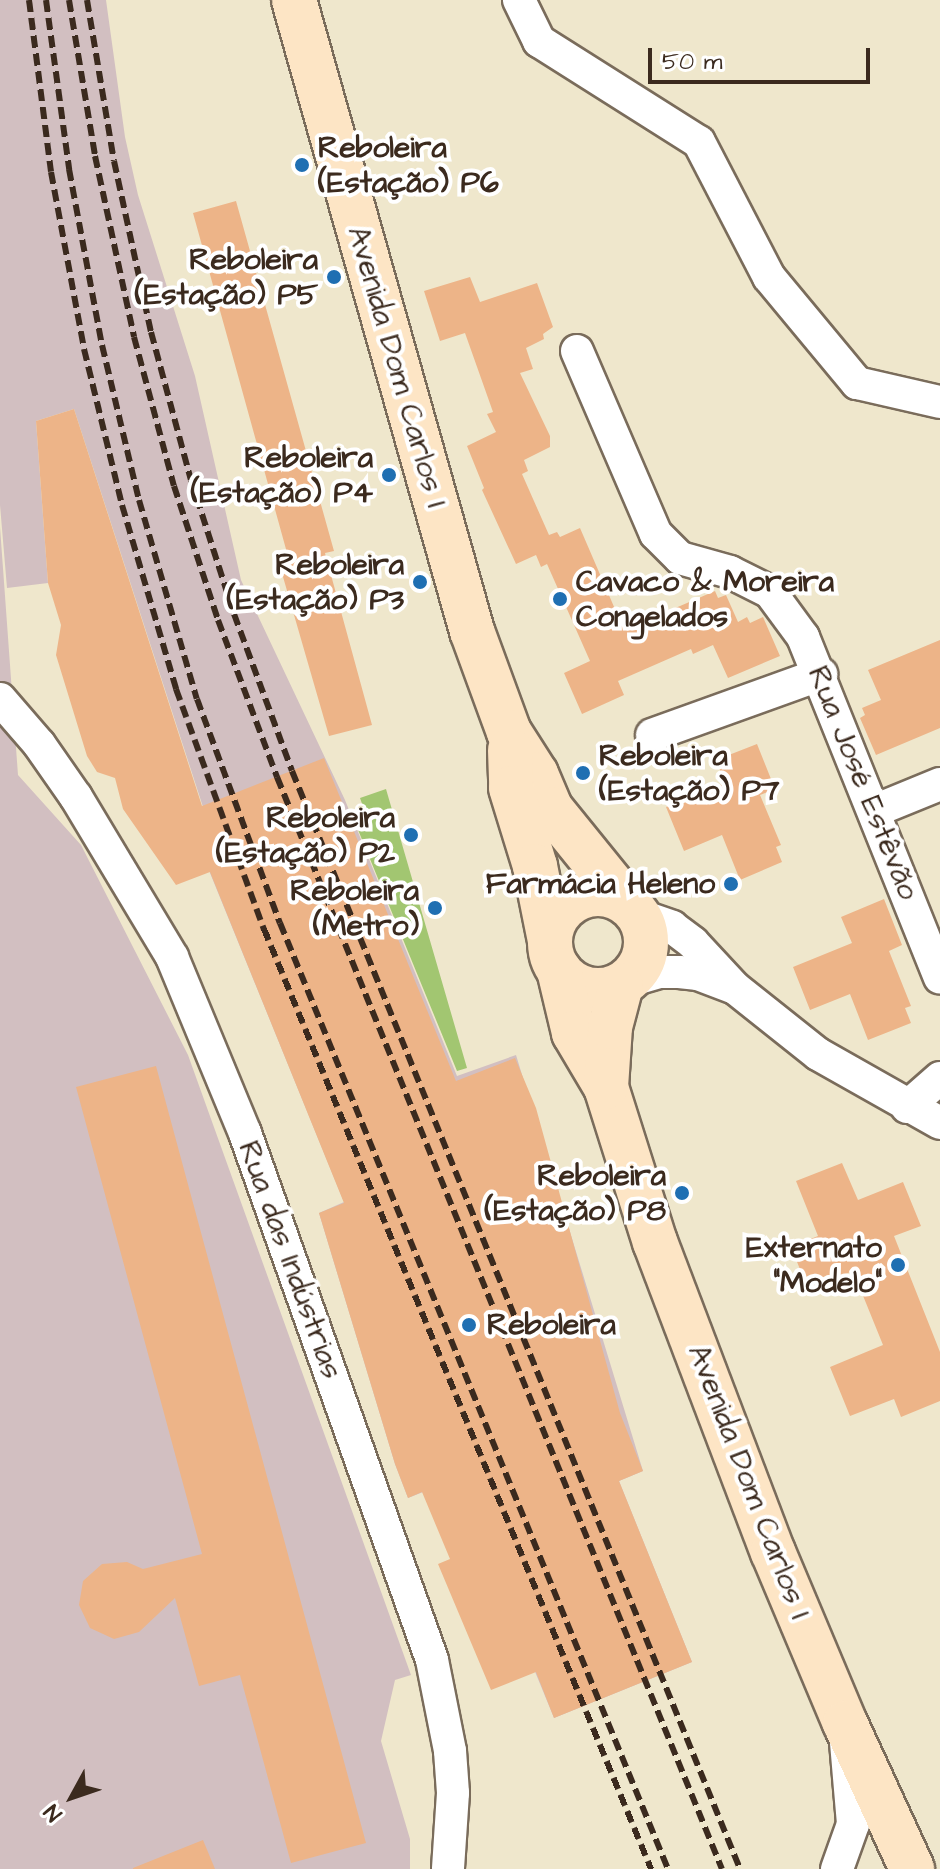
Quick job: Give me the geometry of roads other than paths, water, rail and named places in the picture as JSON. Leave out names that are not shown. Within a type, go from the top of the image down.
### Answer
[{"type":"street","name":"Avenida Dom Carlos I","points":[[294,0],[472,631],[509,732],[536,774],[551,809],[633,910]]},
{"type":"street","points":[[519,0],[539,41],[699,142],[769,277],[857,383],[940,402]]},
{"type":"street","name":"Rua José Estêvão","points":[[577,351],[656,534],[680,558],[730,572],[770,592],[803,637],[821,674],[940,977]]},
{"type":"street","points":[[652,735],[821,674]]},
{"type":"street","name":"Rua das Indústrias","points":[[0,699],[39,744],[76,797],[172,957],[245,1133],[432,1660],[450,1751],[453,1793],[448,1869]]},
{"type":"street","name":"Avenida Dom Carlos I","points":[[509,732],[511,788],[535,866],[574,1033],[606,1087],[655,1242],[773,1552],[845,1723],[912,1869]]},
{"type":"street","points":[[874,811],[940,784]]},
{"type":"street","points":[[735,988],[698,974],[679,972],[660,972],[608,990],[580,987],[554,955],[560,913],[585,896],[599,894],[672,927],[693,943],[735,988],[818,1054],[940,1123]]},
{"type":"street","points":[[624,983],[644,957],[647,943],[633,910]]},
{"type":"street","name":"Avenida Dom Carlos I","points":[[606,1087],[610,1027],[624,983]]},
{"type":"street","points":[[907,1107],[940,1078]]},
{"type":"street","points":[[837,1869],[853,1824],[845,1723]]},
{"type":"railway","points":[[29,0],[51,172],[84,349],[122,505],[176,689],[264,929],[651,1869]]},
{"type":"railway","points":[[46,0],[69,169],[102,345],[139,500],[197,699],[280,923],[668,1869]]},
{"type":"railway","points":[[69,0],[95,156],[134,337],[174,486],[218,620],[277,777],[722,1869]]},
{"type":"railway","points":[[87,0],[114,161],[151,332],[191,480],[234,614],[292,771],[740,1869]]},
{"type":"place","name":"Reboleira (Estação) P6","points":[[302,165]]},
{"type":"place","name":"Reboleira (Estação) P5","points":[[334,277]]},
{"type":"place","name":"Reboleira (Estação) P4","points":[[389,475]]},
{"type":"place","name":"Reboleira (Estação) P3","points":[[420,582]]},
{"type":"place","name":"Cavaco & Moreira Congelados","points":[[560,599]]},
{"type":"place","name":"Reboleira (Estação) P7","points":[[583,773]]},
{"type":"place","name":"Reboleira (Estação) P2","points":[[411,835]]},
{"type":"place","name":"Farmácia Heleno","points":[[731,884]]},
{"type":"place","name":"Reboleira (Metro)","points":[[435,908]]},
{"type":"place","name":"Reboleira (Estação) P8","points":[[682,1193]]},
{"type":"place","name":"Externato \"Modelo\"","points":[[898,1265]]},
{"type":"place","name":"Reboleira","points":[[469,1325]]}]
